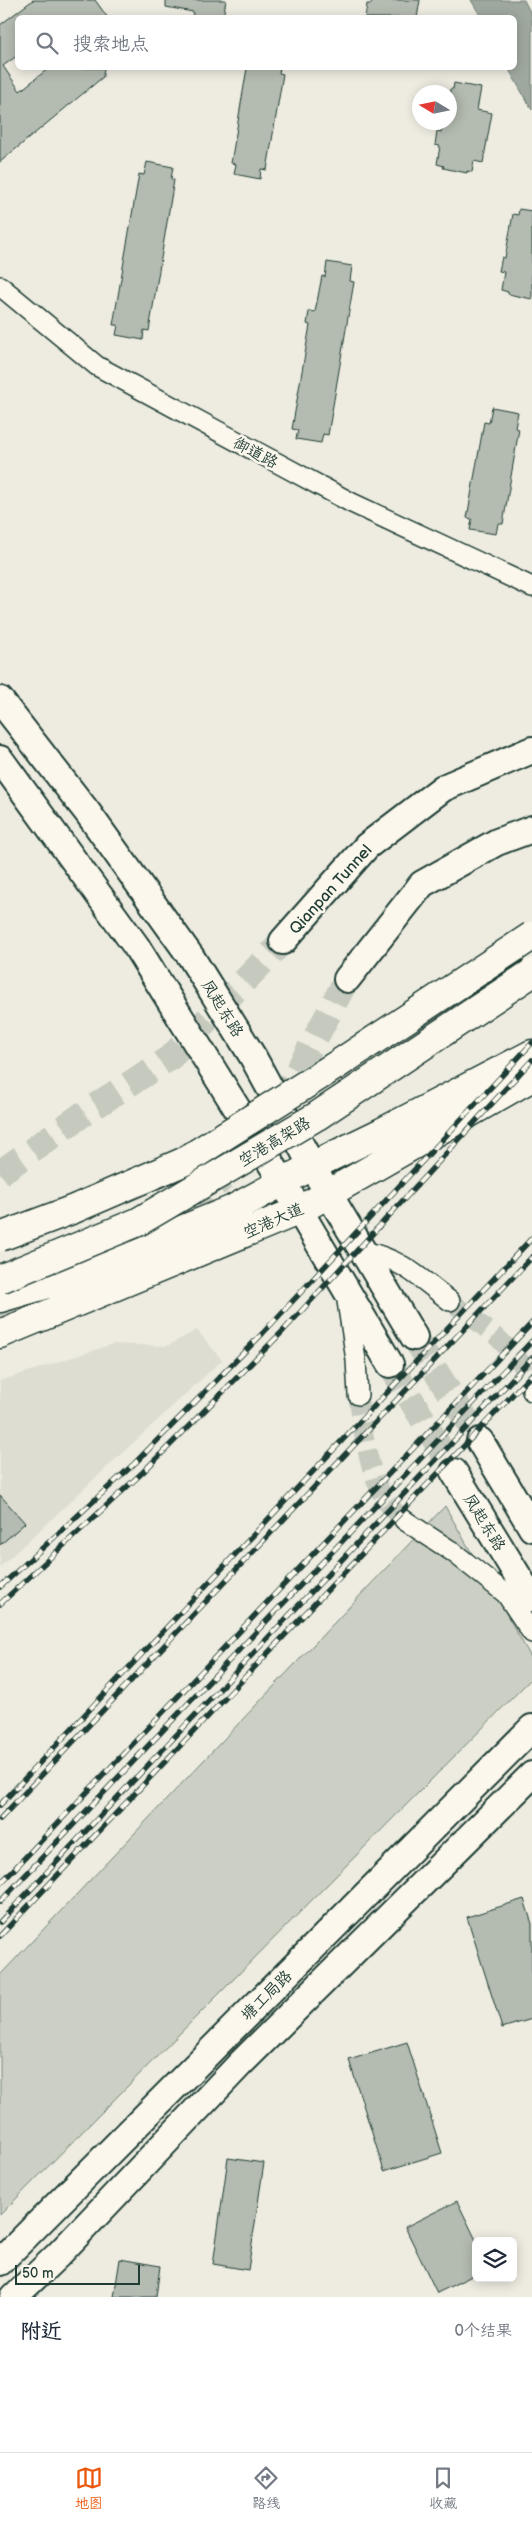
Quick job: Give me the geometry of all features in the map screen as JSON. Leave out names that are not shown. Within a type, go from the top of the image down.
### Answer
[{"type":"main road","name":"凤起东路","points":[[0,700],[88,813],[191,956],[253,1057],[312,1166],[414,1337]]},
{"type":"main road","name":"Qianpan Tunnel","points":[[283,941],[367,846],[443,788],[532,750]]},
{"type":"main road","points":[[0,759],[136,946],[300,1210],[390,1364]]},
{"type":"main road","points":[[346,979],[422,884],[497,842],[532,829]]},
{"type":"main road","name":"空港高架路","points":[[0,1237],[74,1209],[183,1162],[338,1064],[532,936]]},
{"type":"main road","name":"空港高架路","points":[[0,1279],[138,1222],[317,1116],[532,973]]},
{"type":"main road","name":"空港大道","points":[[0,1298],[48,1284],[231,1210],[312,1166],[532,1062]]},
{"type":"main road","name":"空港大道","points":[[0,1334],[300,1210],[532,1062]]},
{"type":"main road","points":[[480,1440],[532,1528]]},
{"type":"main road","name":"凤起东路","points":[[454,1472],[532,1599]]},
{"type":"main road","name":"塘工局路","points":[[0,2262],[532,1728]]},
{"type":"main road","name":"塘工局路","points":[[14,2297],[59,2254],[242,2062],[532,1775]]},
{"type":"street","name":"御道路","points":[[0,286],[97,366],[352,503],[532,587]]},
{"type":"street","points":[[363,1251],[385,1255],[404,1265],[450,1301]]},
{"type":"street","points":[[342,1280],[350,1315],[358,1395]]},
{"type":"street","points":[[404,1520],[453,1552],[506,1594],[532,1633]]},
{"type":"shaded area","points":[[471,0],[524,0],[532,16],[532,110],[509,70],[517,70],[517,15],[480,15]]},
{"type":"shaded area","points":[[197,1330],[222,1360],[0,1567],[0,1381],[113,1344],[167,1346]]},
{"type":"shaded area","points":[[445,1506],[532,1659],[532,1678],[0,2215],[0,1975]]},
{"type":"building","points":[[33,0],[95,0],[106,15],[15,15],[15,57],[3,66],[20,91],[46,70],[104,70],[103,77],[0,162],[0,25]]},
{"type":"building","points":[[166,0],[226,0],[224,15],[192,15],[193,12],[166,7]]},
{"type":"building","points":[[372,0],[420,0],[418,15],[365,15],[367,4],[371,4]]},
{"type":"building","points":[[247,70],[280,70],[279,73],[283,74],[267,170],[261,169],[260,179],[234,174],[236,164],[231,163]]},
{"type":"building","points":[[454,83],[481,88],[477,110],[492,113],[483,163],[474,161],[472,172],[467,171],[467,173],[443,168],[444,166],[437,164],[440,146],[435,145],[437,131],[457,130],[457,85],[454,85]]},
{"type":"building","points":[[147,162],[173,167],[171,179],[174,180],[149,331],[144,330],[143,340],[116,335],[118,325],[113,325],[139,174],[144,175]]},
{"type":"building","points":[[519,209],[532,211],[532,299],[508,294],[508,292],[501,290],[504,272],[499,271],[502,257],[505,258],[513,214],[518,215]]},
{"type":"building","points":[[327,262],[352,266],[350,281],[354,282],[328,435],[323,434],[321,443],[296,439],[298,430],[292,429],[310,325],[307,324],[309,311],[315,312],[322,276],[325,277]]},
{"type":"building","points":[[492,407],[518,412],[515,428],[519,429],[503,524],[498,524],[496,534],[470,530],[472,519],[467,518],[484,422],[489,423]]},
{"type":"building","points":[[0,1495],[25,1523],[0,1545]]},
{"type":"building","points":[[524,1899],[532,1924],[532,2019],[502,2028],[467,1917]]},
{"type":"building","points":[[407,2042],[442,2153],[384,2171],[349,2060]]},
{"type":"building","points":[[228,2158],[264,2163],[248,2270],[213,2264]]},
{"type":"building","points":[[457,2201],[475,2237],[472,2237],[472,2276],[437,2293],[405,2227]]},
{"type":"building","points":[[120,2259],[160,2266],[156,2297],[114,2297]]},
{"type":"tunnel","points":[[0,1173],[83,1114],[171,1057],[283,941]]},
{"type":"tunnel","points":[[276,1103],[295,1076],[347,979]]},
{"type":"tunnel","points":[[158,1238],[223,1178]]},
{"type":"tunnel","points":[[0,1318],[75,1285]]},
{"type":"tunnel","points":[[450,1301],[497,1337],[520,1361],[532,1390]]},
{"type":"tunnel","points":[[414,1337],[480,1441]]},
{"type":"tunnel","points":[[390,1364],[454,1472]]},
{"type":"tunnel","points":[[358,1395],[367,1449],[374,1475],[387,1503],[404,1520]]},
{"type":"railway","points":[[0,1587],[135,1463],[263,1333],[532,1043]]},
{"type":"railway","points":[[0,1604],[143,1472],[283,1331],[532,1060]]},
{"type":"railway","points":[[0,1805],[532,1238]]},
{"type":"railway","points":[[0,1819],[532,1257]]},
{"type":"railway","points":[[0,1884],[532,1323]]},
{"type":"railway","points":[[0,1902],[532,1341]]},
{"type":"railway","points":[[0,1922],[532,1358]]},
{"type":"railway","points":[[0,1936],[532,1374]]}]
